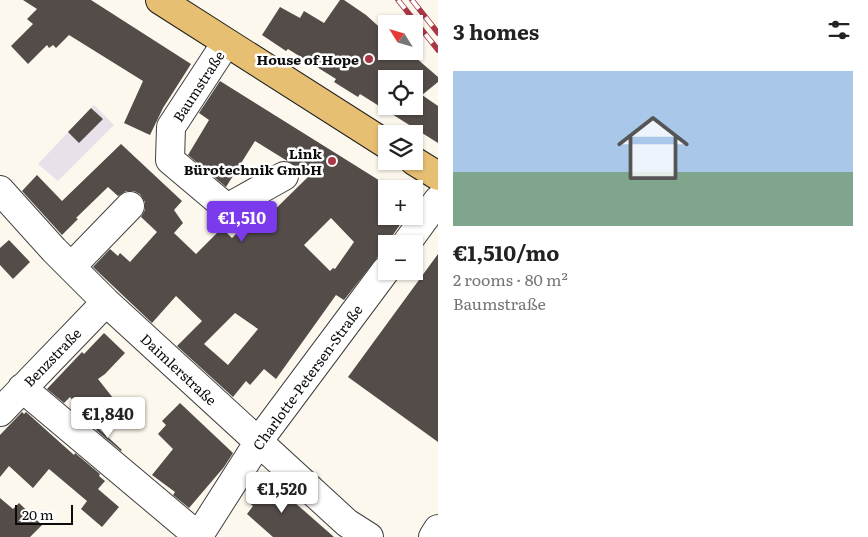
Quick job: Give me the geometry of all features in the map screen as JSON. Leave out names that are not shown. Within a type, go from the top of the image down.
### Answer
[{"type":"main road","points":[[160,0],[378,139]]},
{"type":"main road","points":[[423,167],[438,176]]},
{"type":"street","name":"Baumstraße","points":[[226,43],[171,127],[170,160],[227,208],[284,176]]},
{"type":"street","name":"Daimlerstraße","points":[[0,190],[106,302],[258,442],[350,532]]},
{"type":"street","points":[[413,235],[438,200]]},
{"type":"street","points":[[71,267],[130,206]]},
{"type":"street","name":"Charlotte-Petersen-Straße","points":[[198,537],[258,442],[379,280]]},
{"type":"street","name":"Benzstraße","points":[[0,412],[106,302]]},
{"type":"street","points":[[22,388],[198,537]]},
{"type":"street","points":[[433,537],[438,529]]},
{"type":"shaded area","points":[[94,105],[114,125],[58,181],[38,164]]},
{"type":"building","points":[[23,0],[91,0],[191,64],[163,108],[150,135],[124,123],[143,81],[69,35],[56,48],[53,45],[49,48],[47,45],[28,64],[11,46],[33,24],[27,19],[37,9]]},
{"type":"building","points":[[340,0],[344,0],[378,26],[378,60],[418,60],[438,77],[438,82],[423,94],[423,70],[378,70],[378,105],[360,94],[358,97],[334,82],[336,79],[262,35],[280,7],[300,18],[304,11],[324,23]]},
{"type":"building","points":[[220,81],[379,180],[378,225],[400,225],[393,235],[378,235],[377,258],[344,300],[336,295],[276,379],[264,369],[250,385],[246,381],[233,397],[177,346],[202,321],[176,296],[152,323],[93,267],[110,249],[118,256],[120,253],[130,262],[157,232],[141,217],[145,210],[145,202],[140,194],[134,191],[126,191],[118,196],[108,187],[76,218],[78,219],[62,235],[22,191],[37,175],[62,201],[121,144],[182,201],[174,210],[183,223],[174,233],[196,254],[222,228],[232,238],[248,222],[255,229],[310,175],[255,141],[226,187],[188,155],[209,120],[199,113]],"holes":[[[331,218],[354,242],[335,269],[333,268],[330,271],[304,245]],[[235,313],[258,329],[228,365],[204,344]]]},
{"type":"building","points":[[423,96],[438,106],[438,143],[423,134],[423,125],[409,125],[393,115],[423,115]]},
{"type":"building","points":[[91,108],[103,119],[79,143],[68,132]]},
{"type":"building","points":[[9,240],[30,262],[13,279],[0,265],[0,248]]},
{"type":"building","points":[[438,254],[438,442],[348,377],[419,280],[423,280],[423,274]]},
{"type":"building","points":[[104,333],[125,353],[98,379],[113,398],[109,401],[113,406],[91,424],[70,397],[64,403],[47,389],[82,352],[84,354]]},
{"type":"building","points":[[180,403],[233,453],[224,467],[189,508],[173,495],[175,492],[152,475],[173,449],[158,434],[166,425],[162,421]]},
{"type":"building","points":[[22,412],[24,414],[26,412],[74,455],[75,453],[100,474],[99,476],[105,481],[98,489],[119,507],[102,527],[81,509],[87,501],[49,469],[33,488],[9,466],[0,477],[0,435]]},
{"type":"building","points":[[98,428],[122,450],[96,430]]},
{"type":"building","points":[[269,476],[287,491],[285,494],[334,537],[273,537],[247,514],[253,506],[247,501]]},
{"type":"building","points":[[0,498],[13,509],[19,503],[42,525],[30,537],[0,537]]},
{"type":"railway","points":[[398,0],[438,50]]},
{"type":"railway","points":[[412,0],[438,33]]},
{"type":"place","name":"House of Hope","points":[[369,59]]},
{"type":"place","name":"Link Bürotechnik GmbH","points":[[332,161]]}]
